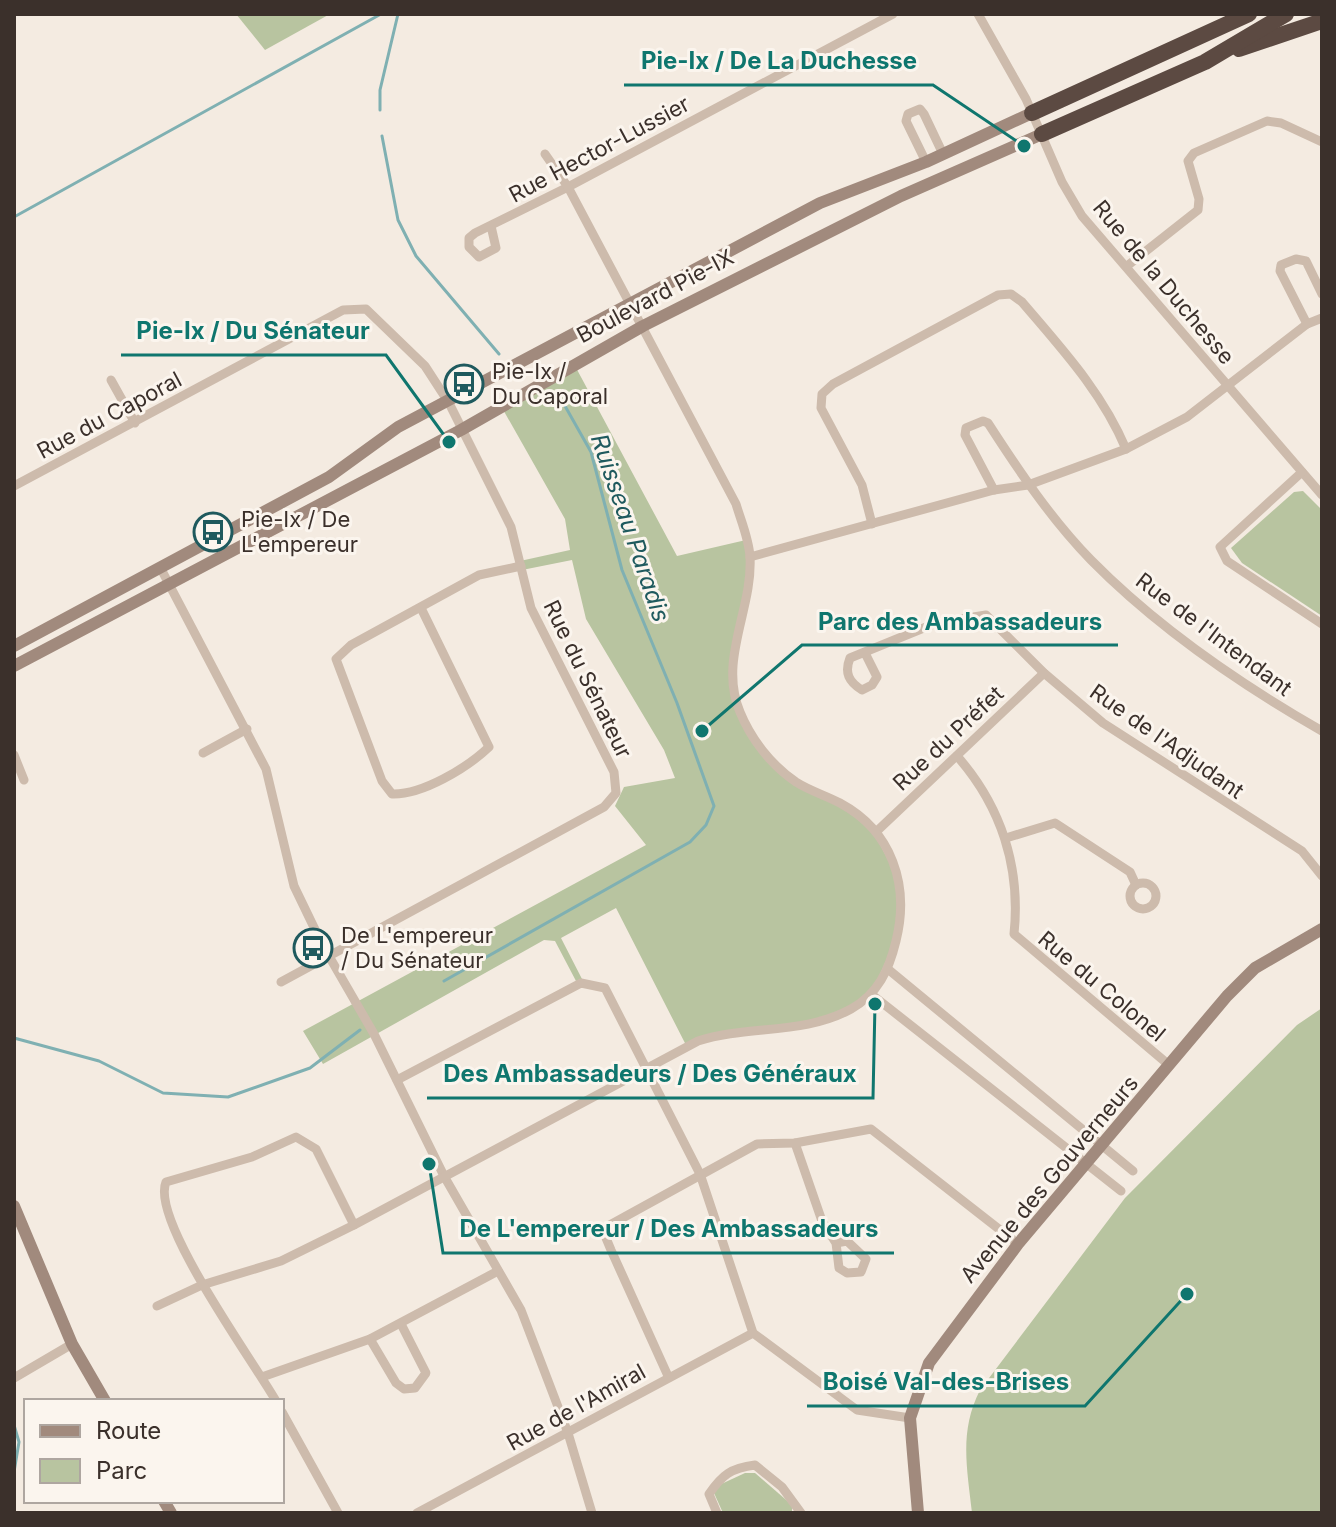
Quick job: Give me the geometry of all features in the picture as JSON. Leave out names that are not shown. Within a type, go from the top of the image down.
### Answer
[{"type":"highway","name":"Boulevard Pie-IX","points":[[1032,113],[1249,14]]},
{"type":"highway","name":"Boulevard Pie-IX","points":[[1042,134],[1218,55],[1286,14]]},
{"type":"highway","points":[[1218,55],[1322,21]]},
{"type":"highway","points":[[1116,76],[1113,88],[1123,98]]},
{"type":"street","name":"Rue Hector-Lussier","points":[[491,226],[893,14]]},
{"type":"street","name":"Rue de la Duchesse","points":[[978,14],[1032,113],[1077,208],[1322,495]]},
{"type":"street","points":[[926,162],[906,121],[908,114],[920,109],[943,154]]},
{"type":"street","name":"Boulevard Pie-IX","points":[[14,646],[329,477],[398,427],[449,403],[820,203],[926,162],[1032,113]]},
{"type":"street","points":[[1127,266],[1198,210],[1199,199],[1188,161],[1194,153],[1267,121],[1281,123],[1322,142]]},
{"type":"street","name":"Boulevard Pie-IX","points":[[14,666],[168,581],[461,430],[643,326],[901,196],[1042,134]]},
{"type":"street","points":[[157,1306],[202,1285],[281,1261],[646,1072],[698,1041],[724,1033],[799,1027],[826,1020],[871,994],[889,970],[903,910],[893,857],[877,831],[840,803],[793,780],[766,756],[741,715],[733,667],[750,557],[736,504],[568,187],[545,154]]},
{"type":"street","points":[[1307,324],[1280,271],[1281,265],[1296,259],[1306,261],[1322,294]]},
{"type":"street","points":[[872,524],[862,485],[821,408],[822,394],[833,384],[998,295],[1011,294],[1022,302],[1092,385],[1111,414],[1126,449]]},
{"type":"street","name":"Rue du Caporal","points":[[14,486],[343,310],[355,307],[366,309],[393,333],[425,366],[449,403]]},
{"type":"street","points":[[750,557],[994,490],[1028,485],[1126,449],[1187,417],[1307,324],[1322,318]]},
{"type":"street","points":[[111,380],[135,423]]},
{"type":"street","name":"Rue du Sénateur","points":[[281,982],[604,807],[616,793],[614,772],[531,608],[511,527],[449,403]]},
{"type":"street","name":"Rue de l'Intendant","points":[[994,490],[965,435],[966,428],[983,421],[988,423],[1028,485],[1089,558],[1143,610],[1274,703],[1322,731]]},
{"type":"street","points":[[1302,472],[1220,547],[1227,561],[1322,624]]},
{"type":"street","points":[[421,608],[489,747],[478,758],[407,795],[392,794],[382,781],[336,659],[351,645],[479,575],[521,566]]},
{"type":"street","points":[[160,567],[266,769],[279,813],[294,886],[444,1176],[521,1310],[568,1433],[592,1513]]},
{"type":"street","name":"Rue de l'Adjudant","points":[[865,653],[936,623],[986,615],[1044,673],[1103,723],[1302,851],[1322,876]]},
{"type":"street","name":"Rue du Préfet","points":[[877,831],[1044,673]]},
{"type":"street","points":[[203,753],[247,729]]},
{"type":"street","points":[[14,755],[24,780]]},
{"type":"street","name":"Rue du Colonel","points":[[957,756],[974,775],[1006,838],[1013,864],[1014,934],[1169,1065]]},
{"type":"street","points":[[1006,838],[1055,823],[1130,872],[1136,885]]},
{"type":"street","name":"Avenue des Gouverneurs","points":[[918,1513],[910,1418],[929,1363],[1018,1244],[1255,968],[1322,929]]},
{"type":"street","points":[[889,970],[1133,1171]]},
{"type":"street","points":[[397,1080],[581,983],[605,988],[700,1174],[753,1333],[857,1410],[910,1418]]},
{"type":"street","points":[[871,994],[1121,1191]]},
{"type":"street","points":[[668,1376],[606,1238],[608,1226],[757,1144],[795,1143],[871,1129],[1018,1244]]},
{"type":"street","points":[[275,1399],[202,1285],[163,1199],[166,1182],[252,1157],[296,1137],[316,1149],[354,1225]]},
{"type":"street","points":[[795,1143],[822,1221],[836,1243]]},
{"type":"street","points":[[14,1206],[72,1344],[104,1399]]},
{"type":"street","points":[[262,1377],[370,1339],[498,1271]]},
{"type":"street","points":[[370,1339],[396,1383],[404,1389],[415,1388],[422,1383],[426,1373],[401,1324]]},
{"type":"street","name":"Rue de l'Amiral","points":[[417,1513],[753,1333]]},
{"type":"street","points":[[14,1378],[72,1344]]},
{"type":"street","points":[[284,1416],[338,1513]]},
{"type":"street","points":[[717,1513],[709,1494],[721,1476],[735,1467],[755,1465],[782,1487],[801,1513]]},
{"type":"green space","points":[[236,14],[330,14],[265,50]]},
{"type":"green space","points":[[574,364],[677,556],[746,540],[750,557],[735,640],[736,702],[766,756],[796,781],[868,822],[899,880],[897,937],[871,994],[826,1020],[748,1029],[687,1047],[616,908],[561,938],[582,979],[576,981],[555,941],[544,940],[323,1064],[303,1031],[646,845],[615,806],[624,787],[675,778],[664,750],[586,619],[572,560],[522,570],[520,561],[570,550],[565,519],[501,406]]},
{"type":"green space","points":[[1303,491],[1322,510],[1322,616],[1242,563],[1231,548],[1294,492]]},
{"type":"green space","points":[[1322,1008],[1322,1513],[972,1513],[966,1450],[969,1420],[980,1390],[1125,1198],[1297,1025]]},
{"type":"green space","points":[[745,1473],[755,1473],[792,1505],[792,1513],[723,1513],[714,1493],[717,1486]]},
{"type":"waterway","points":[[14,217],[381,14]]},
{"type":"waterway","name":"Ruisseau Paradis","points":[[380,110],[380,90],[398,14]]},
{"type":"waterway","name":"Ruisseau Paradis","points":[[382,136],[398,220],[416,256],[499,354]]},
{"type":"waterway","name":"Ruisseau Paradis","points":[[444,981],[690,842],[706,825],[714,806],[677,703],[622,570],[591,452],[565,406]]},
{"type":"waterway","name":"Ruisseau Paradis","points":[[14,1038],[99,1061],[163,1093],[228,1097],[310,1068],[360,1030]]},
{"type":"waterway","name":"Ruisseau Paradis","points":[[14,1425],[19,1442],[14,1472]]},
{"type":"place","name":"Pie-Ix / De La Duchesse","points":[[1024,146]]},
{"type":"place","name":"Pie-Ix / Du Caporal","points":[[464,384]]},
{"type":"place","name":"Pie-Ix / Du Sénateur","points":[[449,442]]},
{"type":"place","name":"Pie-Ix / De L'empereur","points":[[213,532]]},
{"type":"place","name":"Parc des Ambassadeurs","points":[[702,731]]},
{"type":"place","name":"De L'empereur / Du Sénateur","points":[[313,948]]},
{"type":"place","name":"Des Ambassadeurs / Des Généraux","points":[[875,1004]]},
{"type":"place","name":"De L'empereur / Des Ambassadeurs","points":[[429,1164]]},
{"type":"place","name":"Boisé Val-des-Brises","points":[[1187,1294]]}]
